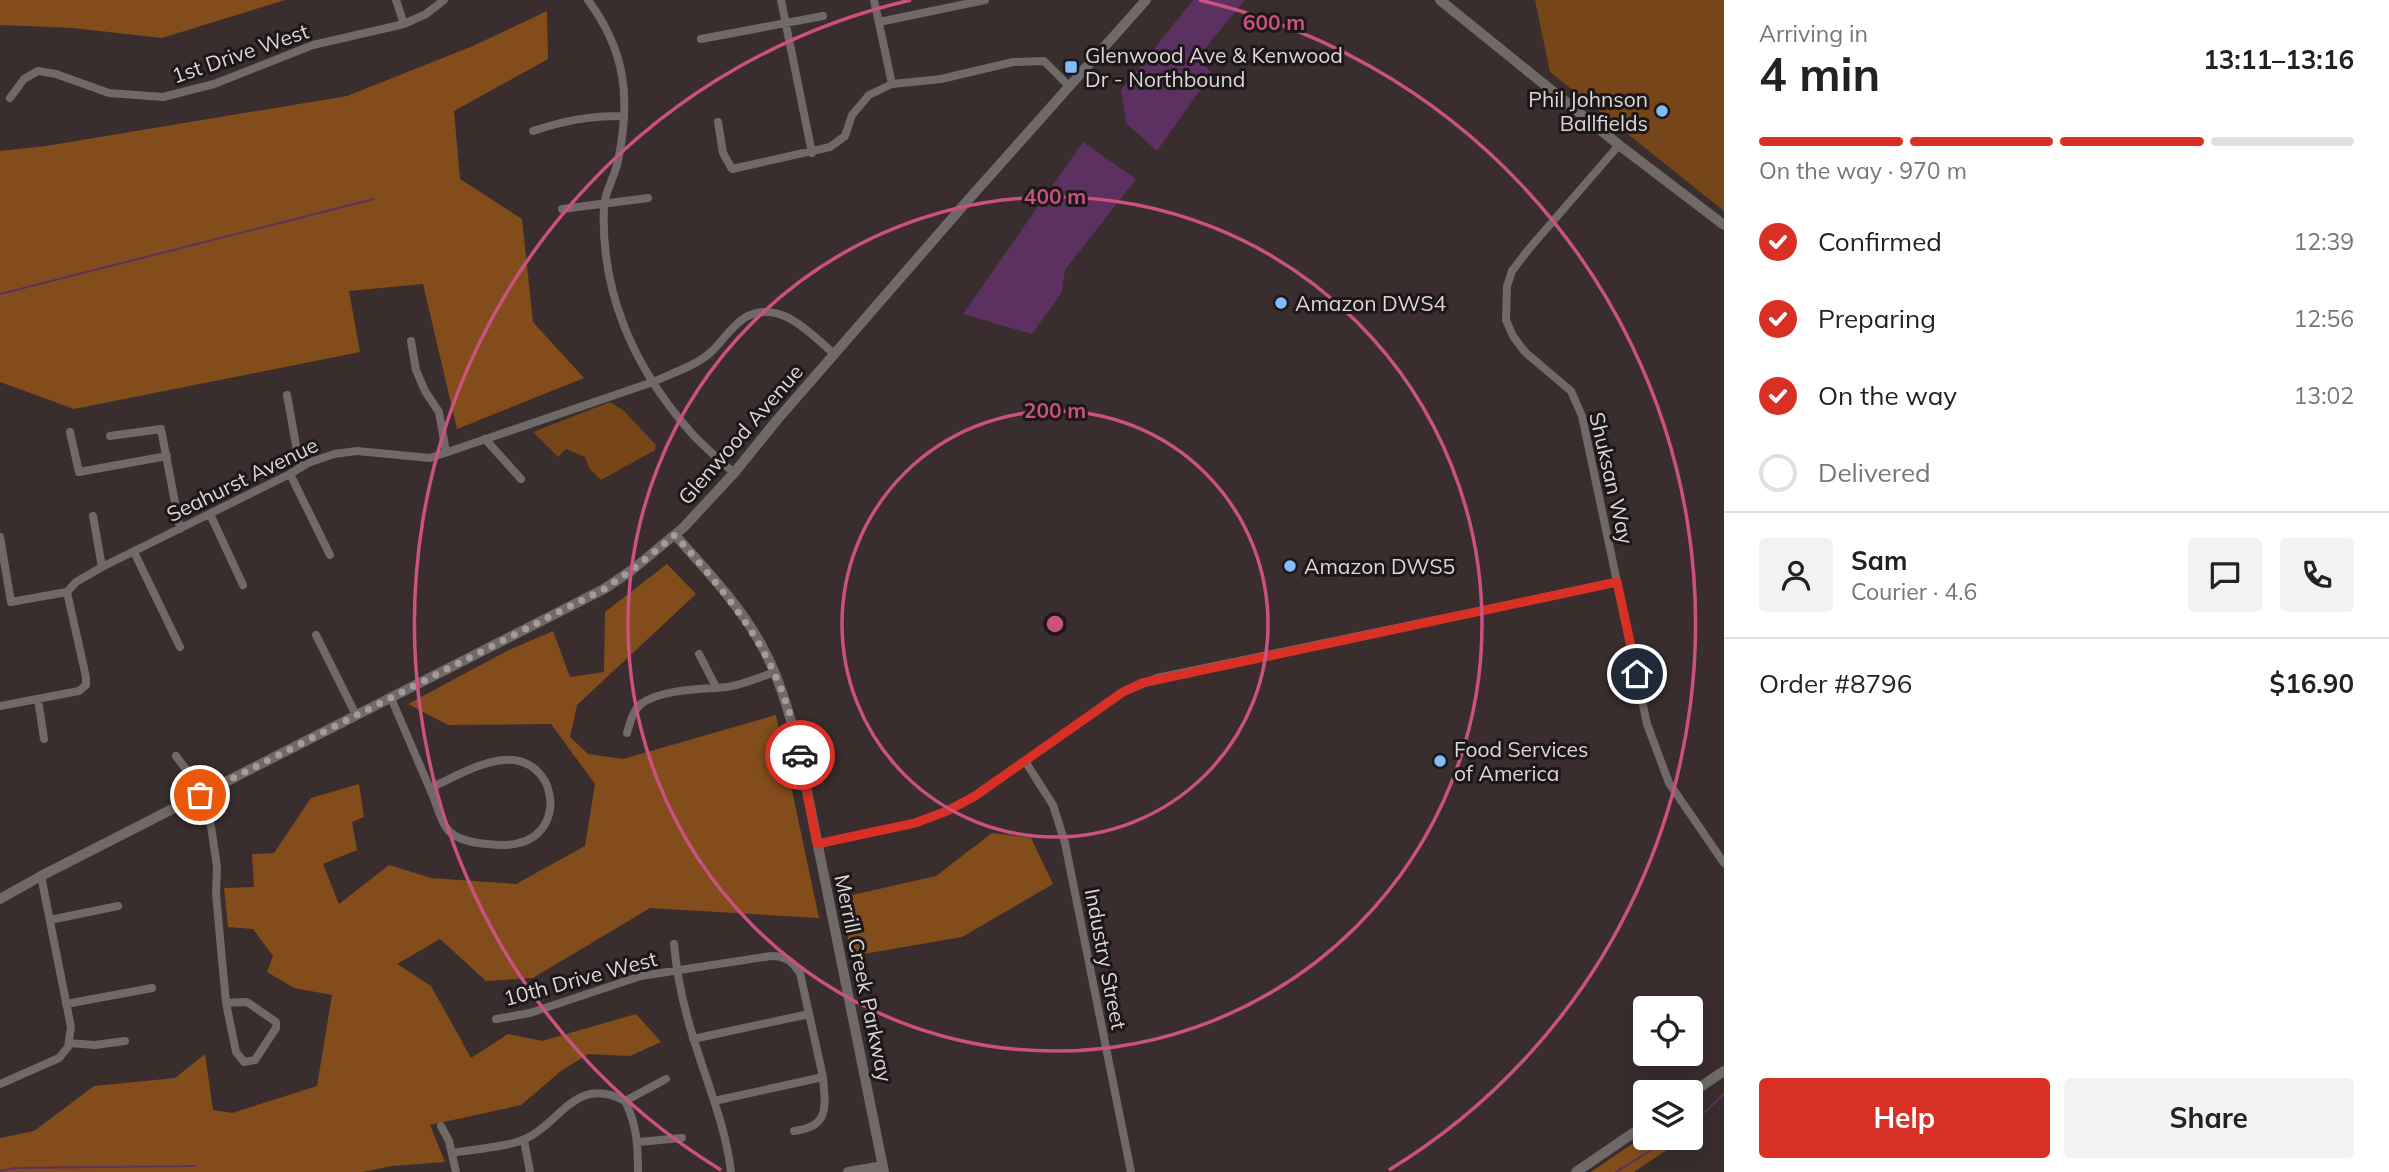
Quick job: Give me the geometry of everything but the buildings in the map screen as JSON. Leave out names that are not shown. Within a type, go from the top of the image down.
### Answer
[{"type":"street","points":[[396,0],[404,24]]},
{"type":"street","name":"1st Drive West","points":[[10,98],[24,79],[38,71],[109,93],[163,97],[214,84],[313,45],[404,24],[426,14],[444,0]]},
{"type":"street","points":[[588,0],[604,22],[625,83],[618,162],[604,204],[607,267],[615,306],[625,333],[653,382],[688,429],[734,473]]},
{"type":"street","points":[[780,0],[812,152]]},
{"type":"street","points":[[874,0],[892,84]]},
{"type":"street","points":[[879,22],[985,0]]},
{"type":"street","name":"Glenwood Avenue","points":[[0,900],[41,876],[604,589],[632,570],[675,535],[734,473],[834,354],[1146,0]]},
{"type":"street","points":[[1440,0],[1619,145],[1724,225]]},
{"type":"street","points":[[701,39],[823,16]]},
{"type":"street","points":[[718,122],[723,153],[733,169],[830,147],[845,136],[852,114],[869,95],[892,84],[941,79],[1013,62],[1044,61],[1070,87]]},
{"type":"street","points":[[533,131],[569,119],[624,116]]},
{"type":"street","name":"Shuksan Way","points":[[1619,145],[1513,271],[1507,286],[1506,320],[1513,336],[1525,352],[1571,391],[1581,416],[1647,724],[1670,783],[1724,863]]},
{"type":"street","points":[[562,209],[648,198]]},
{"type":"street","name":"Seahurst Avenue","points":[[68,592],[76,582],[102,567],[300,468],[334,454],[358,451],[430,458],[653,382],[702,359],[745,317],[763,311],[778,312],[799,325],[834,354]]},
{"type":"street","points":[[411,341],[416,370],[425,391],[439,412],[446,452]]},
{"type":"street","points":[[287,395],[300,468]]},
{"type":"street","points":[[110,436],[161,429],[180,529]]},
{"type":"street","points":[[71,432],[79,472],[167,456]]},
{"type":"street","points":[[485,439],[521,479]]},
{"type":"street","points":[[290,474],[330,555]]},
{"type":"street","points":[[209,514],[243,585]]},
{"type":"street","points":[[93,516],[102,567]]},
{"type":"street","name":"Merrill Creek Parkway","points":[[675,535],[750,626],[775,672],[788,706],[883,1169]]},
{"type":"street","points":[[0,537],[11,602],[68,592],[86,677],[86,685],[79,691],[0,706]]},
{"type":"street","points":[[134,552],[180,647]]},
{"type":"street","points":[[817,844],[915,823],[947,811],[975,796],[1123,692],[1157,678],[1617,582]]},
{"type":"street","points":[[316,635],[356,715]]},
{"type":"street","points":[[699,654],[716,687]]},
{"type":"street","points":[[626,733],[632,716],[641,704],[652,698],[691,690],[730,687],[775,672]]},
{"type":"street","points":[[391,698],[448,830],[475,844],[520,843],[544,825],[551,811],[548,787],[534,765],[520,761],[493,761],[430,788]]},
{"type":"street","points":[[37,699],[44,739]]},
{"type":"street","points":[[176,757],[199,787],[211,826],[217,867],[216,894],[226,1003],[236,1052],[244,1062],[255,1060],[276,1028],[276,1022],[247,1002],[226,1003]]},
{"type":"street","name":"Industry Street","points":[[1025,761],[1053,805],[1065,843],[1131,1172]]},
{"type":"street","points":[[0,1084],[59,1058],[69,1043],[71,1027],[41,876]]},
{"type":"street","points":[[50,920],[118,906]]},
{"type":"street","points":[[674,944],[677,970],[694,1039],[714,1101],[731,1172]]},
{"type":"street","name":"10th Drive West","points":[[496,1019],[530,1013],[641,976],[771,956],[783,956],[795,965],[800,973],[809,1014]]},
{"type":"street","points":[[66,1004],[152,988]]},
{"type":"street","points":[[694,1039],[809,1014],[823,1077],[825,1112],[812,1126],[794,1131]]},
{"type":"street","points":[[69,1043],[95,1045],[125,1041]]},
{"type":"street","points":[[1703,1085],[1724,1071]]},
{"type":"street","points":[[714,1101],[823,1077]]},
{"type":"street","points":[[625,1101],[666,1079]]},
{"type":"street","points":[[452,1153],[524,1140],[536,1133],[564,1107],[579,1098],[601,1093],[625,1101],[633,1116],[638,1142],[638,1172]]},
{"type":"street","points":[[441,1126],[449,1141],[456,1172]]},
{"type":"street","points":[[1576,1172],[1633,1133]]},
{"type":"street","points":[[638,1142],[682,1138]]},
{"type":"street","points":[[524,1140],[530,1172]]},
{"type":"street","points":[[848,1172],[883,1169]]},
{"type":"shaded area","points":[[0,0],[285,0],[162,38],[73,28],[0,25]]},
{"type":"shaded area","points":[[1193,0],[1245,0],[1197,58],[1212,73],[1157,151],[1126,123],[1121,90]]},
{"type":"shaded area","name":"Phil Johnson Ballfields","points":[[1535,0],[1724,0],[1724,211],[1550,72]]},
{"type":"shaded area","points":[[547,11],[548,59],[454,111],[460,179],[522,219],[533,322],[584,378],[457,429],[423,284],[349,291],[360,352],[74,409],[0,382],[0,151],[46,146],[347,96],[473,46]]},
{"type":"shaded area","points":[[1083,142],[1136,179],[1065,270],[1062,292],[1032,334],[963,314]]},
{"type":"shaded area","points":[[610,402],[624,411],[656,445],[655,450],[601,480],[589,468],[585,457],[566,449],[558,457],[533,432]]},
{"type":"shaded area","points":[[667,564],[696,594],[577,705],[570,737],[588,754],[623,759],[776,715],[819,918],[650,908],[533,978],[486,981],[440,939],[397,964],[431,986],[471,1058],[508,1034],[542,1041],[636,1014],[661,1042],[630,1056],[588,1054],[561,1071],[521,1105],[430,1125],[445,1162],[392,1166],[363,1172],[0,1172],[0,1138],[34,1131],[94,1086],[175,1078],[205,1054],[213,1110],[232,1113],[317,1086],[332,995],[294,988],[267,972],[273,956],[253,929],[228,927],[224,888],[254,887],[252,854],[274,853],[311,798],[359,784],[364,817],[352,822],[357,850],[323,864],[339,904],[389,865],[431,878],[516,884],[585,846],[595,784],[551,724],[448,725],[408,704],[507,651],[553,631],[570,677],[604,672],[605,612]]},
{"type":"shaded area","points":[[992,833],[1031,838],[1053,884],[962,937],[852,956],[839,898],[936,876]]},
{"type":"shaded area","points":[[1633,1143],[1633,1150],[1667,1150],[1634,1172],[1591,1172]]},
{"type":"waterway","points":[[0,294],[374,199]]},
{"type":"waterway","points":[[1703,1114],[1724,1094]]},
{"type":"waterway","points":[[1616,1172],[1651,1150]]},
{"type":"waterway","points":[[0,1171],[16,1168],[195,1166]]},
{"type":"way so far","points":[[200,795],[604,589],[675,535],[720,587],[762,645],[788,706],[800,755]]},
{"type":"place","name":"Glenwood Ave & Kenwood Dr - Northbound","points":[[1071,67]]},
{"type":"place","name":"Phil Johnson Ballfields","points":[[1662,111]]},
{"type":"place","name":"Amazon DWS4","points":[[1281,303]]},
{"type":"place","name":"Amazon DWS5","points":[[1290,566]]},
{"type":"place","name":"Food Services of America","points":[[1440,761]]},
{"type":"route","points":[[800,755],[817,844],[870,834],[915,823],[947,811],[975,796],[1123,692],[1142,683],[1617,582],[1637,674]]}]
